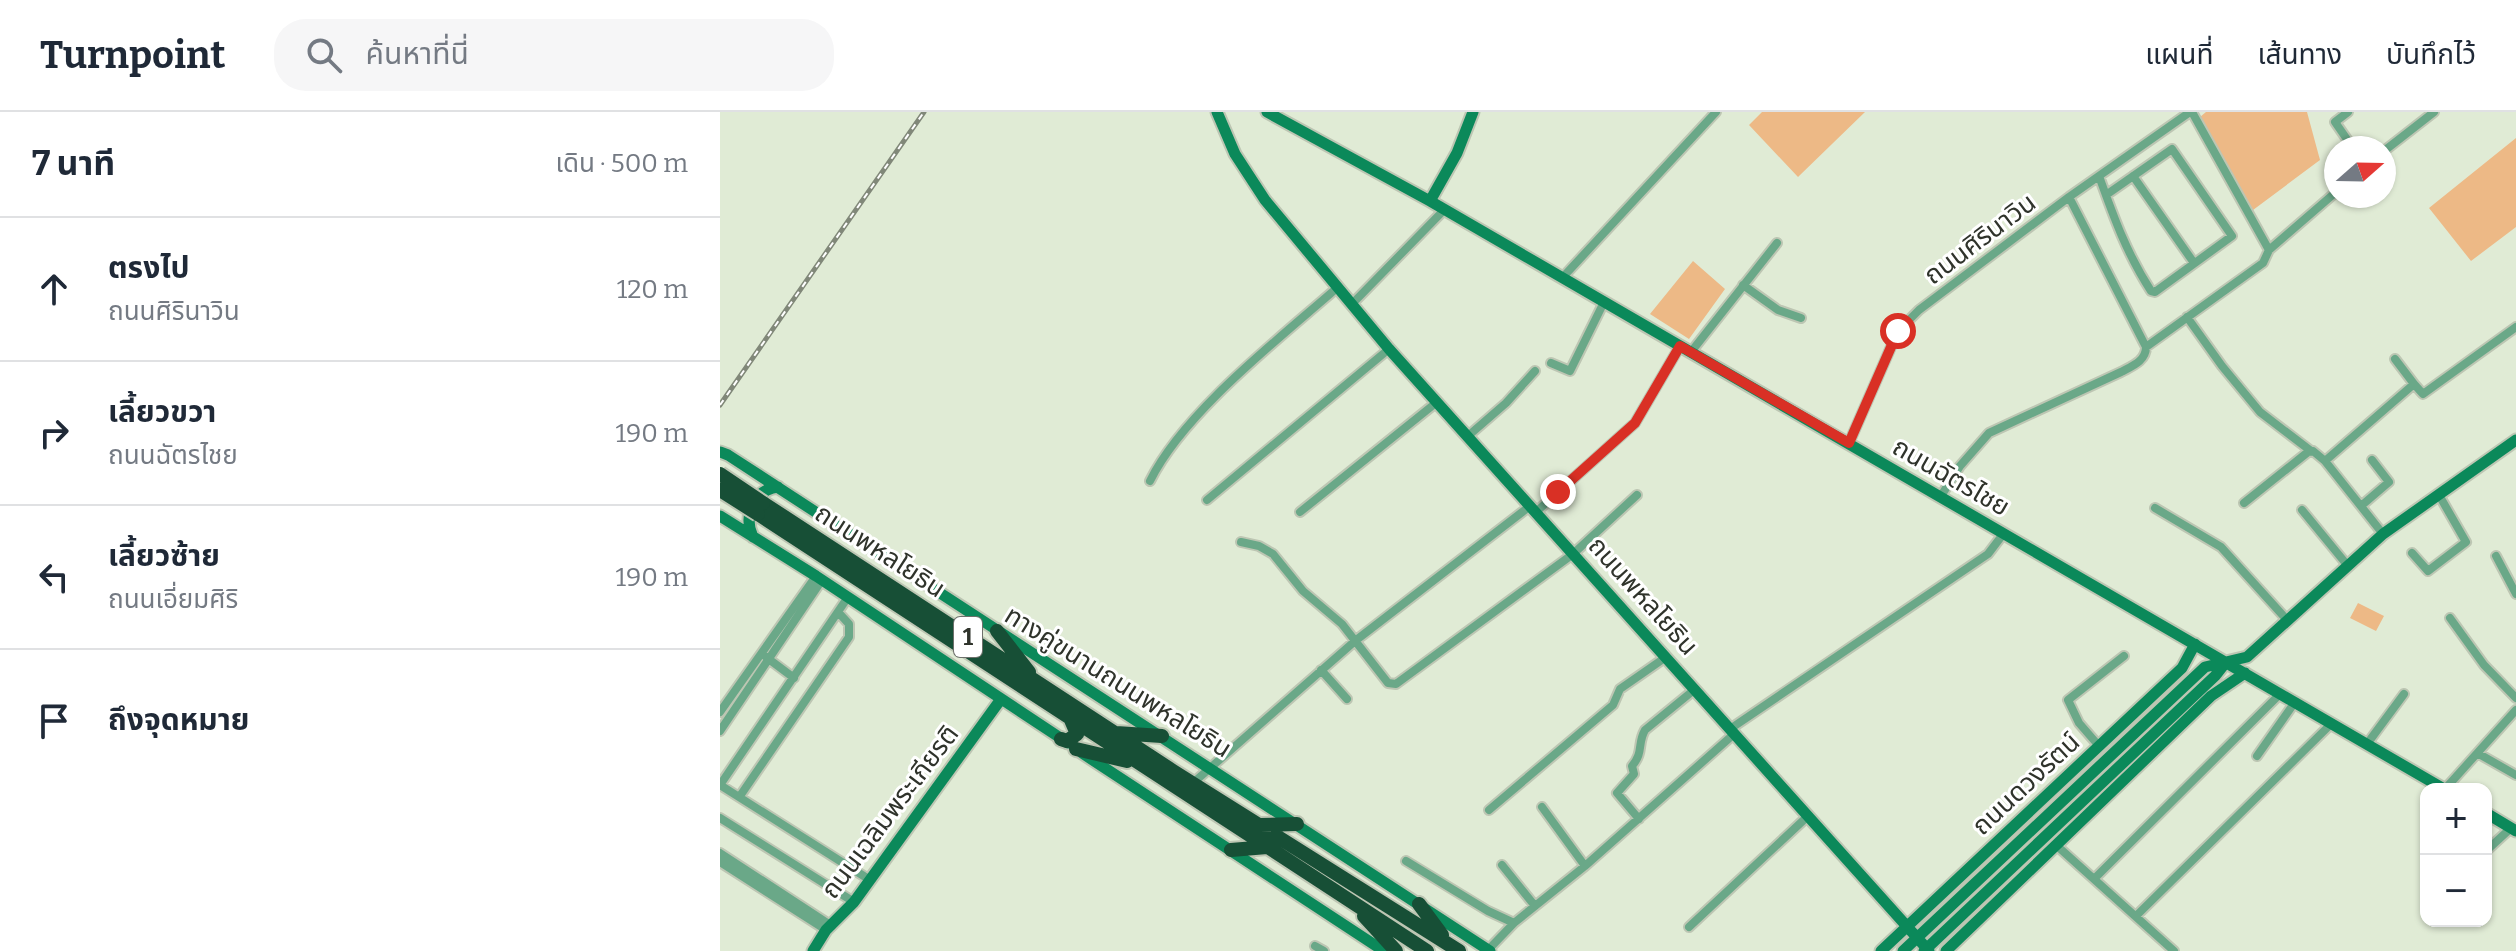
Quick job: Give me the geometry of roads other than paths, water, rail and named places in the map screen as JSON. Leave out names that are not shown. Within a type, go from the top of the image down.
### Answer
[{"type":"highway","name":"ถนนพหลโยธิน","points":[[720,474],[760,509],[1139,764],[1259,825],[1453,946]]},
{"type":"highway","name":"ถนนพหลโยธิน","points":[[720,490],[760,509],[1116,733],[1267,847],[1427,951]]},
{"type":"highway","points":[[997,631],[1035,681]]},
{"type":"highway","points":[[1061,739],[1067,741],[1077,734],[1071,720]]},
{"type":"highway","points":[[1116,733],[1158,733]]},
{"type":"highway","points":[[1076,749],[1139,764]]},
{"type":"highway","points":[[1259,825],[1297,824]]},
{"type":"highway","points":[[1231,850],[1267,847]]},
{"type":"highway","points":[[1349,901],[1396,951]]},
{"type":"highway","points":[[1419,904],[1453,946]]},
{"type":"main road","name":"ถนนพหลโยธิน","points":[[1217,112],[1235,154],[1265,200],[1389,349],[1927,950]]},
{"type":"main road","name":"ถนนฉัตรไชย","points":[[1267,112],[1445,209],[2435,783]]},
{"type":"main road","points":[[1430,201],[1457,153],[1473,112]]},
{"type":"main road","points":[[1903,951],[2205,667],[2247,657],[2383,534],[2516,440]]},
{"type":"main road","name":"ทางคู่ขนานถนนพหลโยธิน","points":[[720,452],[1211,767],[1488,950]]},
{"type":"main road","points":[[753,537],[748,516],[761,494],[778,487]]},
{"type":"main road","name":"1","points":[[720,516],[1384,951]]},
{"type":"main road","name":"ถนนดวงรัตน์","points":[[1881,951],[2182,668],[2195,644]]},
{"type":"main road","points":[[2262,645],[2255,661],[2264,684]]},
{"type":"main road","points":[[1927,950],[2215,676],[2226,662]]},
{"type":"main road","points":[[1946,951],[2211,696],[2245,673]]},
{"type":"main road","name":"ถนนเฉลิมพระเกียรติ","points":[[813,951],[829,928],[854,902],[1001,699]]},
{"type":"main road","points":[[2055,787],[2084,818]]},
{"type":"main road","points":[[2492,817],[2513,829]]},
{"type":"street","points":[[1563,277],[1716,112]]},
{"type":"street","points":[[2191,112],[2269,250]]},
{"type":"street","name":"ถนนศิรินาวิน","points":[[1849,443],[1898,331],[1919,310],[2069,197],[2191,112]]},
{"type":"street","points":[[2345,136],[2335,122],[2348,112]]},
{"type":"street","points":[[2396,142],[2434,112]]},
{"type":"street","points":[[2099,176],[2106,195],[2131,259],[2151,291],[2155,292],[2232,236],[2172,149],[2106,195]]},
{"type":"street","points":[[2133,176],[2194,263]]},
{"type":"street","points":[[1941,496],[1982,438],[2121,372],[2145,355],[2146,347],[2069,197]]},
{"type":"street","points":[[2146,347],[2263,263],[2269,250],[2324,202]]},
{"type":"street","points":[[1352,304],[1445,209]]},
{"type":"street","points":[[1189,789],[1355,641],[1533,509],[1635,423],[1686,349],[1777,243]]},
{"type":"street","points":[[1743,285],[1778,310],[1801,318]]},
{"type":"street","points":[[1150,481],[1190,425],[1244,370],[1338,287]]},
{"type":"street","points":[[1551,363],[1570,371],[1604,302]]},
{"type":"street","points":[[2187,317],[2260,412],[2325,461],[2383,534]]},
{"type":"street","points":[[2395,359],[2423,394],[2516,327]]},
{"type":"street","points":[[1207,500],[1389,349]]},
{"type":"street","points":[[1468,436],[1506,403],[1535,371]]},
{"type":"street","points":[[2325,461],[2414,384]]},
{"type":"street","points":[[1300,512],[1437,402]]},
{"type":"street","points":[[2244,503],[2311,451]]},
{"type":"street","points":[[2361,506],[2389,482],[2372,460]]},
{"type":"street","points":[[1241,542],[1259,546],[1273,554],[1293,580],[1342,624],[1388,683],[1396,684],[1573,554],[1637,495]]},
{"type":"street","points":[[2412,553],[2428,571],[2466,542],[2439,495]]},
{"type":"street","points":[[2155,508],[2221,547],[2288,621]]},
{"type":"street","points":[[2302,510],[2348,566]]},
{"type":"street","points":[[1488,950],[1514,923],[1639,819],[1732,732],[1988,554],[2004,533]]},
{"type":"street","points":[[2496,556],[2516,594]]},
{"type":"street","points":[[720,731],[819,578]]},
{"type":"street","points":[[848,597],[720,785],[870,880]]},
{"type":"street","points":[[740,796],[849,637],[849,624],[838,612]]},
{"type":"street","points":[[2450,618],[2484,665],[2516,698]]},
{"type":"street","points":[[2099,746],[2079,723],[2068,700],[2124,656]]},
{"type":"street","points":[[766,657],[794,678]]},
{"type":"street","points":[[720,712],[766,657]]},
{"type":"street","points":[[1489,810],[1613,705],[1620,689],[1666,657]]},
{"type":"street","points":[[1321,670],[1347,699]]},
{"type":"street","points":[[1639,819],[1617,793],[1634,774],[1632,766],[1641,754],[1645,730],[1694,690]]},
{"type":"street","points":[[720,694],[728,701]]},
{"type":"street","points":[[2094,879],[2280,694]]},
{"type":"street","points":[[2367,744],[2404,694]]},
{"type":"street","points":[[2257,756],[2295,702]]},
{"type":"street","points":[[2451,783],[2516,710]]},
{"type":"street","points":[[2136,916],[2332,723]]},
{"type":"street","points":[[2479,754],[2516,775]]},
{"type":"street","points":[[1542,807],[1585,866]]},
{"type":"street","points":[[1689,927],[1808,816]]},
{"type":"street","points":[[720,818],[854,902]]},
{"type":"street","points":[[2492,846],[2513,829]]},
{"type":"street","points":[[2056,845],[2174,951]]},
{"type":"street","points":[[720,853],[745,874]]},
{"type":"street","points":[[1406,861],[1488,911],[1514,923]]},
{"type":"street","points":[[720,862],[745,874],[829,928]]},
{"type":"street","points":[[1502,865],[1535,906]]},
{"type":"railway","points":[[720,405],[924,112]]}]
